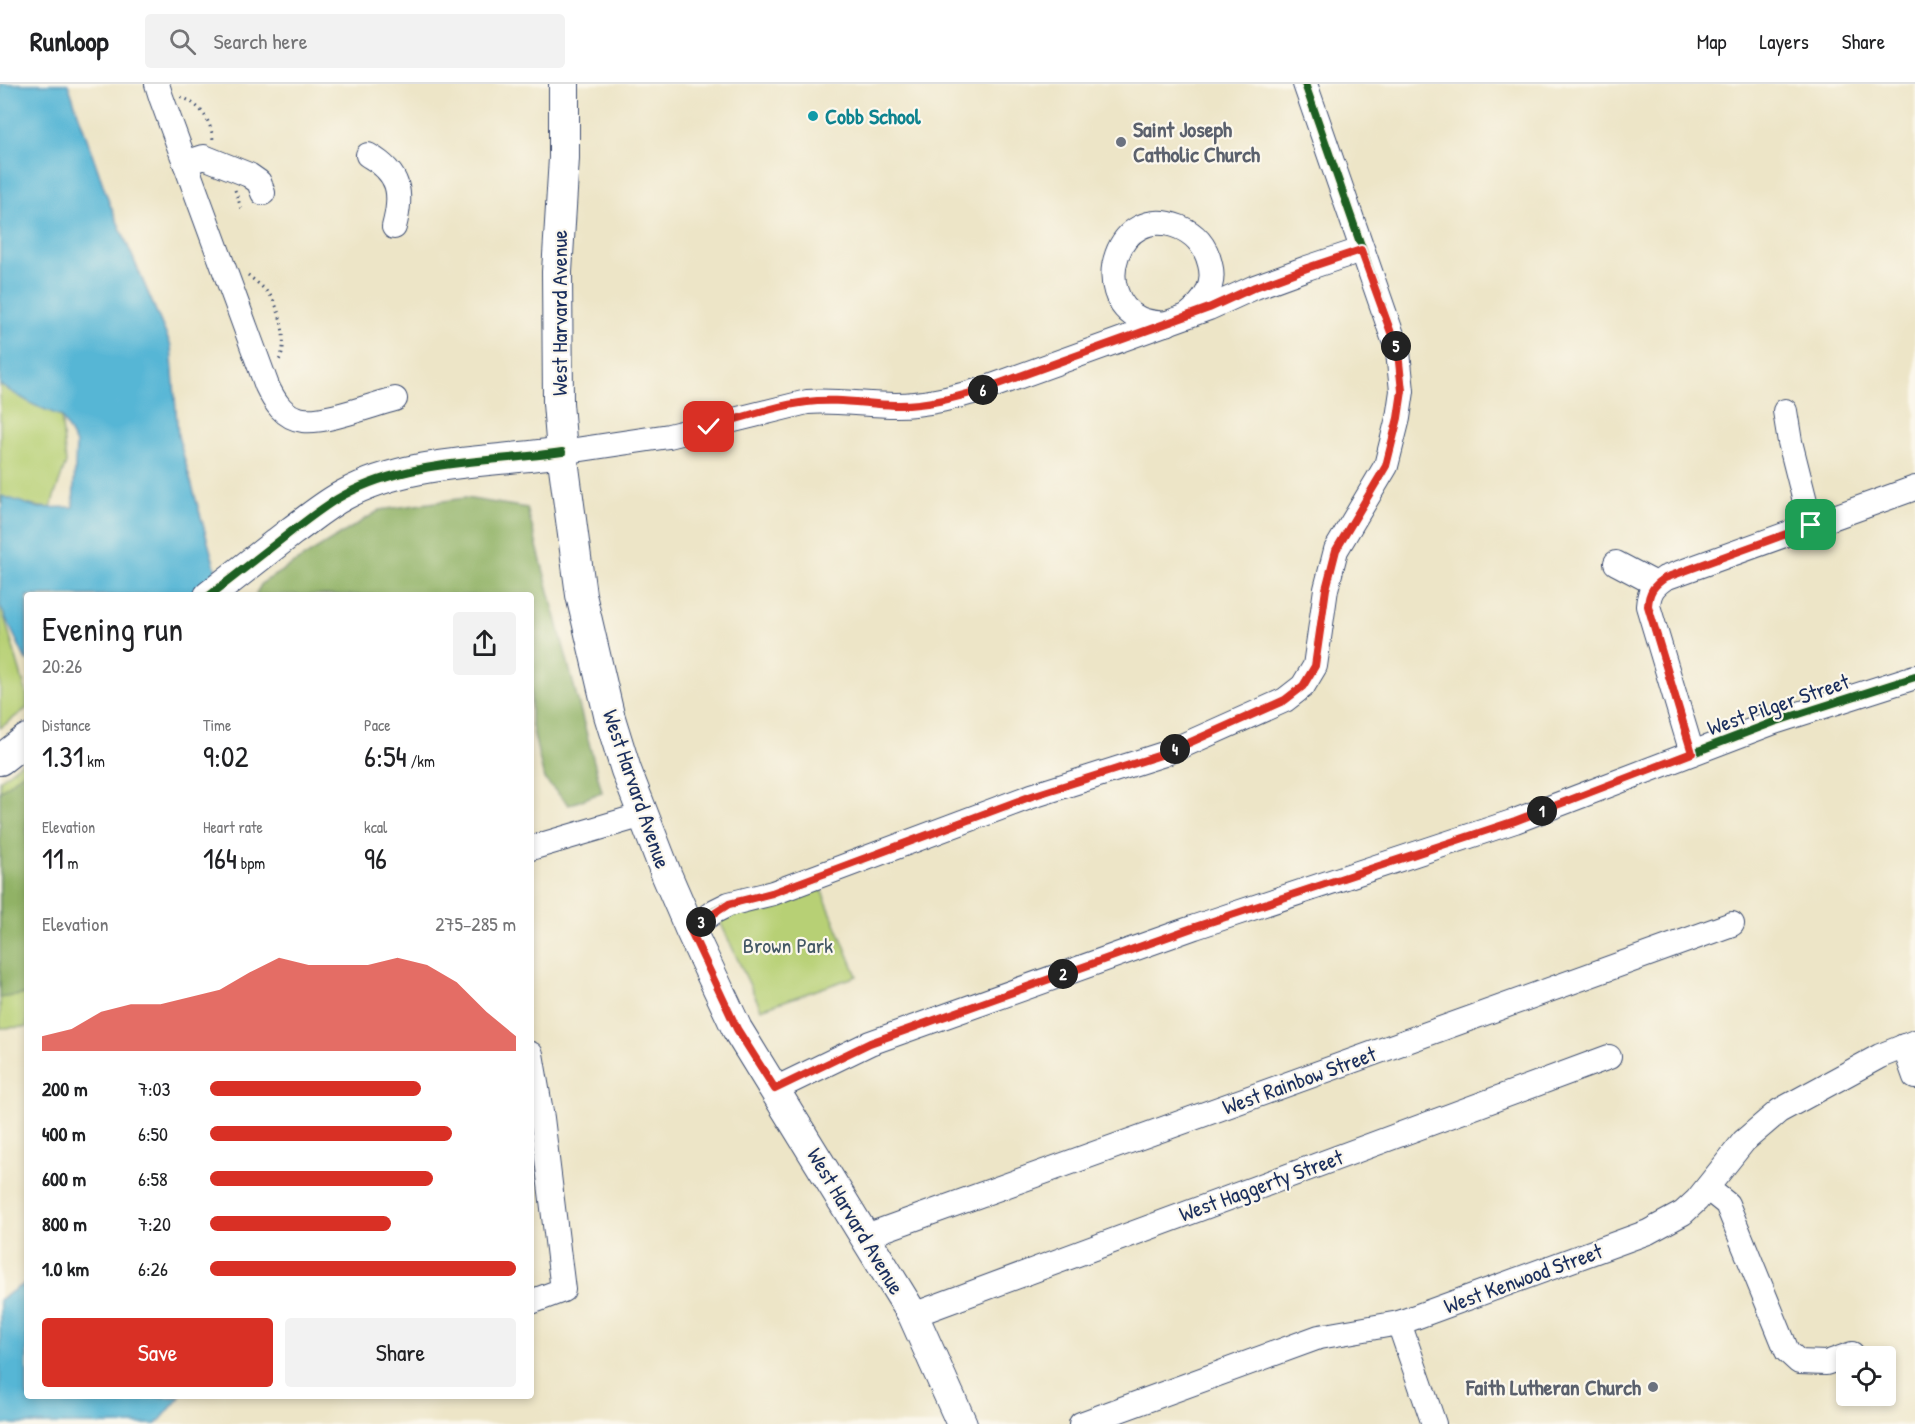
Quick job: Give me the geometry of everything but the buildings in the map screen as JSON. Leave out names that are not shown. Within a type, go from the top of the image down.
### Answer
[{"type":"main road","name":"West Harvard Avenue","points":[[564,84],[564,158],[557,272],[558,404],[581,595],[609,715],[643,815],[690,929],[737,1029],[913,1315],[962,1424]]},
{"type":"main road","points":[[214,592],[323,508],[346,494],[401,474],[436,466],[562,452]]},
{"type":"main road","points":[[0,760],[24,741]]},
{"type":"street","points":[[690,929],[729,904],[772,893],[1032,796],[1164,754],[1285,700],[1303,686],[1315,666],[1326,589],[1336,550],[1386,466],[1402,391],[1398,352],[1305,84]]},
{"type":"street","points":[[158,88],[263,375],[272,396],[281,409],[292,417],[303,420],[334,416],[395,399]]},
{"type":"street","points":[[368,155],[383,164],[396,181],[399,207],[393,227]]},
{"type":"street","points":[[185,163],[197,158],[209,159],[249,175],[259,182],[263,193]]},
{"type":"street","points":[[562,452],[669,436],[807,402],[825,400],[895,405],[921,404],[950,399],[1177,320],[1255,287],[1361,250]]},
{"type":"street","points":[[1785,411],[1790,442],[1811,525]]},
{"type":"street","points":[[1692,753],[1648,606],[1649,594],[1656,584],[1665,578],[1915,488]]},
{"type":"street","points":[[1616,563],[1656,584]]},
{"type":"street","name":"West Pilger Street","points":[[775,1089],[870,1043],[1195,927],[1515,821],[1774,722],[1915,677]]},
{"type":"street","points":[[534,847],[643,815]]},
{"type":"street","name":"West Rainbow Street","points":[[866,1236],[1732,924]]},
{"type":"street","points":[[1909,1044],[1915,1077]]},
{"type":"street","name":"West Kenwood Street","points":[[1081,1424],[1319,1337],[1399,1323],[1648,1232],[1683,1213],[1707,1188],[1744,1141],[1779,1111],[1849,1072],[1909,1044]]},
{"type":"street","name":"West Haggerty Street","points":[[913,1315],[1610,1057]]},
{"type":"street","points":[[534,1071],[542,1118],[563,1290],[534,1301]]},
{"type":"street","points":[[1707,1188],[1727,1204],[1787,1351],[1799,1362],[1826,1363],[1836,1360]]},
{"type":"street","points":[[1399,1323],[1434,1424]]},
{"type":"path","points":[[158,88],[190,101],[201,109],[212,129],[213,147],[209,159]]},
{"type":"path","points":[[242,271],[271,297],[283,327],[283,354],[274,368],[263,375]]},
{"type":"green space","points":[[0,384],[61,416],[66,463],[50,508],[0,502]]},
{"type":"green space","points":[[465,498],[527,508],[602,792],[569,805],[544,779],[534,735],[534,592],[257,592],[262,583],[380,510]]},
{"type":"green space","points":[[0,602],[24,685],[24,710],[0,728]]},
{"type":"green space","points":[[24,760],[24,1027],[0,1028],[0,780]]},
{"type":"green space","points":[[24,772],[24,994],[0,998],[0,791]]},
{"type":"green space","name":"Brown Park","points":[[816,877],[857,976],[761,1009],[715,911]]},
{"type":"water","points":[[0,84],[68,84],[109,202],[171,346],[178,436],[222,592],[24,592],[24,656],[0,606],[2,496],[39,508],[73,507],[76,444],[61,416],[34,405],[0,385]]},
{"type":"water","points":[[24,1284],[24,1399],[178,1399],[157,1424],[0,1424],[0,1300]]},
{"type":"cycle path","points":[[690,929],[729,904],[773,893],[1032,796],[1164,754],[1285,700],[1303,686],[1315,666],[1326,589],[1336,550],[1386,466],[1402,391],[1398,352],[1305,84]]},
{"type":"cycle path","points":[[214,592],[324,508],[369,483],[423,468],[562,452]]},
{"type":"cycle path","points":[[775,1089],[870,1043],[1195,927],[1515,821],[1774,722],[1915,677]]},
{"type":"place","name":"Cobb School","points":[[813,116]]},
{"type":"place","name":"Saint Joseph Catholic Church","points":[[1121,142]]},
{"type":"place","name":"Faith Lutheran Church","points":[[1653,1387]]},
{"type":"route","points":[[709,427],[807,402],[825,400],[895,405],[921,404],[950,399],[984,389],[1209,308],[1255,287],[1361,250],[1398,352],[1402,391],[1386,466],[1336,550],[1326,589],[1315,666],[1303,686],[1285,700],[1164,754],[1032,796],[772,893],[729,904],[690,929],[737,1029],[775,1089],[870,1043],[1195,927],[1515,821],[1692,753],[1648,606],[1649,594],[1656,584],[1665,578],[1811,525]]}]
